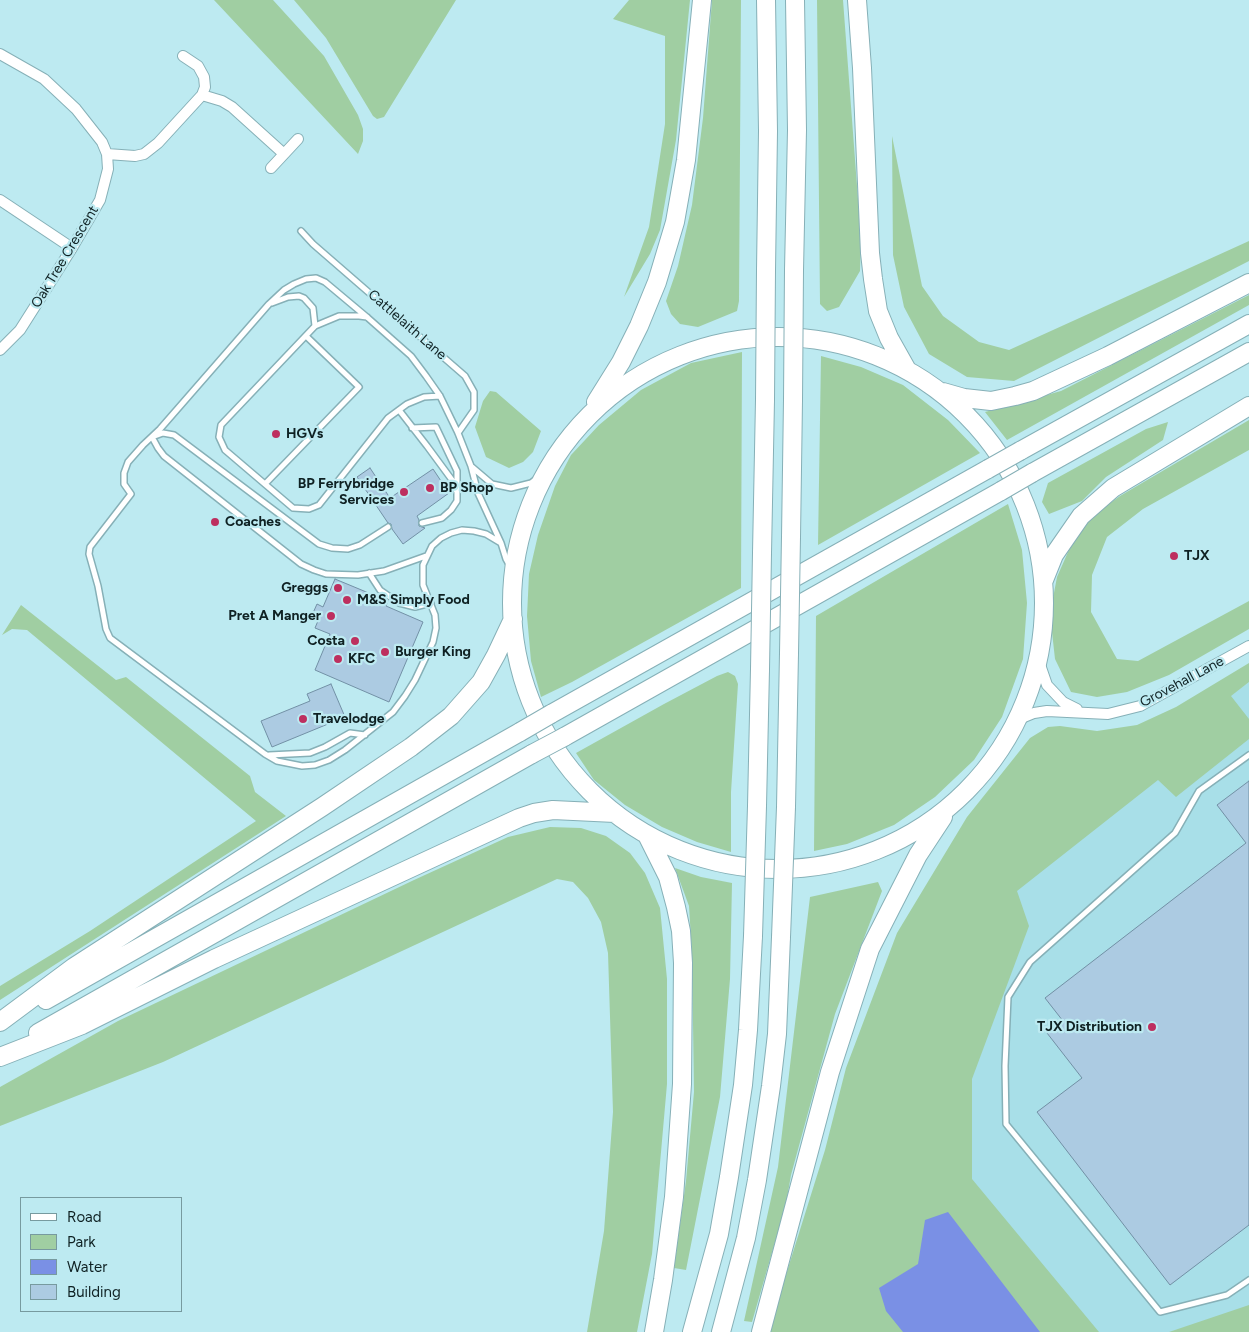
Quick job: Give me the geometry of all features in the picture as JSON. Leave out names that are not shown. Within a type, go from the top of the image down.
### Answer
[{"type":"highway","points":[[586,418],[620,362],[639,326],[657,282],[676,222],[686,160],[702,0]]},
{"type":"highway","points":[[692,1332],[719,1234],[743,1085],[748,1030],[757,806],[765,400],[768,131],[766,0]]},
{"type":"highway","points":[[721,1332],[746,1238],[757,1180],[777,1034],[786,807],[789,653],[796,130],[795,0]]},
{"type":"highway","points":[[857,0],[870,253],[873,279],[878,311],[889,338],[907,370]]},
{"type":"highway","points":[[940,392],[964,398],[991,401],[1033,391],[1108,356],[1249,283]]},
{"type":"highway","points":[[0,1024],[1249,324]]},
{"type":"highway","points":[[781,336],[812,338],[843,344],[872,354],[907,370],[940,392],[978,427],[1008,469],[1029,515],[1037,540],[1044,580],[1044,618],[1038,659],[1027,699],[994,760],[973,785],[948,808],[911,834],[884,847],[849,860],[808,868],[771,869],[716,862],[681,850],[647,835],[615,813],[585,786],[551,741],[536,712],[524,682],[517,651],[513,619],[514,572],[519,541],[526,517],[547,471],[572,434],[586,418],[628,383],[661,363],[690,351],[712,345],[750,338],[781,336]]},
{"type":"highway","points":[[0,1055],[1032,472],[1249,352]]},
{"type":"highway","points":[[1044,580],[1054,555],[1080,516],[1113,488],[1249,406]]},
{"type":"highway","points":[[0,1024],[74,967],[322,807],[411,747],[451,716],[482,682],[513,619]]},
{"type":"highway","points":[[761,1332],[830,1072],[870,949],[918,856],[948,808]]},
{"type":"highway","points":[[0,1055],[82,1025],[214,958],[519,818],[553,810],[615,813]]},
{"type":"highway","points":[[647,835],[668,877],[681,931],[683,964],[682,1084],[674,1197],[654,1332]]},
{"type":"street","points":[[0,54],[44,79],[76,109],[102,142],[108,154],[135,156],[144,154],[158,143],[202,95],[205,86],[204,78],[198,66],[183,56]]},
{"type":"street","points":[[202,95],[222,101],[232,107],[284,154]]},
{"type":"street","points":[[271,168],[298,139]]},
{"type":"street","name":"Oak Tree Crescent","points":[[0,350],[20,330],[100,200],[108,169],[108,154]]},
{"type":"street","points":[[0,200],[72,248]]},
{"type":"street","name":"Grovehall Lane","points":[[1017,720],[1034,713],[1047,711],[1108,714],[1140,706],[1249,646]]},
{"type":"street","name":"Grovehall Lane","points":[[1038,659],[1047,685],[1056,696],[1082,712]]},
{"type":"lane","name":"Cattlelaith Lane","points":[[301,231],[313,244],[465,376],[474,392],[474,410],[458,433]]},
{"type":"lane","points":[[501,543],[486,534],[462,530],[440,538],[432,546],[426,556],[422,575],[423,585],[435,615],[436,628],[416,680],[393,712],[365,735],[337,755],[315,765],[302,766],[277,761],[110,638],[106,629],[98,586],[89,554],[90,546],[131,494],[126,490],[124,484],[124,473],[128,462],[269,304],[284,290],[294,284],[306,279],[316,278],[325,282],[411,356],[440,396],[471,466],[478,493],[501,543],[506,559],[514,572]]},
{"type":"lane","points":[[269,304],[288,297],[299,296],[304,298],[313,308],[315,326]]},
{"type":"lane","points":[[368,318],[339,316],[315,326],[222,425],[219,437],[225,450],[293,508],[309,509],[319,504],[388,418],[407,404],[424,397],[440,396]]},
{"type":"lane","points":[[265,484],[359,387],[306,336]]},
{"type":"lane","points":[[398,410],[452,480],[457,492]]},
{"type":"lane","points":[[412,428],[436,427],[457,470],[457,501],[442,518],[422,523]]},
{"type":"lane","points":[[152,437],[163,433],[174,435],[319,544],[332,548],[348,549],[360,545],[388,527]]},
{"type":"lane","points":[[152,437],[164,456],[301,564],[314,570],[326,574],[358,575],[384,571],[426,556]]},
{"type":"lane","points":[[471,466],[492,484],[511,488],[531,483],[547,471]]},
{"type":"lane","points":[[369,573],[380,590],[399,602],[415,607],[431,603]]},
{"type":"lane","points":[[268,755],[310,753],[350,733],[365,735]]},
{"type":"lane","points":[[1249,755],[1199,791],[1175,833],[1030,962],[1008,997],[1005,1066],[1006,1124],[1160,1312],[1227,1295],[1249,1280]]},
{"type":"shaded area","points":[[1249,682],[1249,1324],[1234,1332],[1069,1332],[896,1117],[989,893],[1191,725]]},
{"type":"green space","points":[[214,0],[273,0],[324,56],[358,115],[363,129],[363,141],[358,154]]},
{"type":"green space","points":[[294,0],[456,0],[384,117],[377,119],[373,116],[326,38]]},
{"type":"green space","points":[[629,0],[690,0],[676,140],[660,230],[650,254],[624,297],[649,227],[665,124],[665,36],[613,19]]},
{"type":"green space","points":[[712,0],[741,0],[739,301],[737,311],[698,327],[680,324],[671,314],[666,301],[678,266],[692,205],[703,118]]},
{"type":"green space","points":[[817,0],[843,0],[861,239],[860,271],[839,307],[827,311],[820,304]]},
{"type":"green space","points":[[892,136],[922,286],[943,316],[979,342],[1009,350],[1249,241],[1249,261],[1014,381],[967,377],[929,354],[904,307],[893,255]]},
{"type":"green space","points":[[1249,295],[1249,305],[1007,440],[985,412],[1061,391]]},
{"type":"green space","points":[[742,352],[741,588],[572,682],[541,697],[531,661],[527,616],[529,574],[538,535],[555,486],[571,455],[599,425],[641,390],[691,363]]},
{"type":"green space","points":[[821,356],[861,367],[903,385],[948,420],[980,453],[818,545]]},
{"type":"green space","points":[[490,391],[496,392],[541,431],[533,452],[523,462],[509,468],[486,457],[475,427],[483,401]]},
{"type":"green space","points":[[1249,420],[1249,450],[1143,509],[1107,537],[1092,575],[1091,612],[1117,659],[1138,661],[1249,601],[1249,629],[1169,675],[1127,692],[1097,697],[1071,692],[1055,659],[1050,614],[1057,577],[1068,552],[1088,519],[1120,496]]},
{"type":"green space","points":[[1168,422],[1163,440],[1106,477],[1082,501],[1049,514],[1042,502],[1048,483],[1146,429]]},
{"type":"green space","points":[[1008,504],[1022,550],[1027,603],[1023,659],[1002,717],[974,760],[935,797],[894,825],[847,844],[814,851],[816,616]]},
{"type":"green space","points":[[21,605],[116,680],[126,677],[250,776],[255,792],[286,816],[0,1000],[0,986],[90,931],[256,821],[27,630],[12,629],[2,635]]},
{"type":"green space","points":[[1249,663],[1249,682],[1231,696],[1249,719],[1249,739],[1176,797],[1158,780],[1017,891],[1029,926],[972,1079],[972,1179],[1099,1332],[768,1332],[825,1150],[846,1068],[897,933],[967,817],[1030,738],[1048,727],[1060,726],[1097,731],[1137,725],[1176,707]]},
{"type":"green space","points":[[728,672],[735,676],[738,684],[731,792],[731,852],[697,842],[662,827],[625,805],[594,780],[576,753],[664,704]]},
{"type":"green space","points":[[550,827],[581,828],[606,836],[630,853],[645,873],[660,908],[667,979],[667,1084],[652,1254],[637,1332],[587,1332],[604,1231],[613,1112],[608,953],[601,922],[588,898],[573,882],[557,879],[163,1062],[0,1126],[0,1087],[118,1021],[508,837]]},
{"type":"green space","points":[[675,868],[701,877],[732,883],[730,979],[720,1097],[686,1270],[674,1268],[686,1181],[694,1092],[692,955],[689,906]]},
{"type":"green space","points":[[878,882],[882,891],[835,1014],[791,1175],[786,1204],[752,1322],[744,1321],[778,1167],[810,897]]},
{"type":"green space","points":[[1249,1305],[1249,1332],[1169,1332]]},
{"type":"water","points":[[948,1212],[1040,1332],[903,1332],[886,1311],[879,1288],[918,1264],[925,1220]]},
{"type":"building","points":[[370,468],[390,498],[433,469],[449,493],[417,516],[419,526],[425,528],[403,544],[357,477]]},
{"type":"building","points":[[335,579],[388,601],[386,606],[423,622],[389,702],[315,670],[330,634],[315,628],[320,616],[313,613],[317,604],[323,607]]},
{"type":"building","name":"Travelodge","points":[[331,684],[345,717],[272,747],[261,721],[310,701],[307,694]]},
{"type":"building","name":"TJX Distribution","points":[[1249,781],[1249,1225],[1170,1285],[1037,1112],[1082,1078],[1047,1033],[1063,1021],[1045,998],[1246,843],[1217,805]]},
{"type":"place","name":"HGVs","points":[[276,434]]},
{"type":"place","name":"BP Shop","points":[[430,488]]},
{"type":"place","name":"BP Ferrybridge Services","points":[[404,492]]},
{"type":"place","name":"Coaches","points":[[215,522]]},
{"type":"place","name":"TJX","points":[[1174,556]]},
{"type":"place","name":"Greggs","points":[[338,588]]},
{"type":"place","name":"M&S Simply Food","points":[[347,600]]},
{"type":"place","name":"Pret A Manger","points":[[331,616]]},
{"type":"place","name":"Costa","points":[[355,641]]},
{"type":"place","name":"Burger King","points":[[385,652]]},
{"type":"place","name":"KFC","points":[[338,659]]},
{"type":"place","name":"Travelodge","points":[[303,719]]},
{"type":"place","name":"TJX Distribution","points":[[1152,1027]]}]
